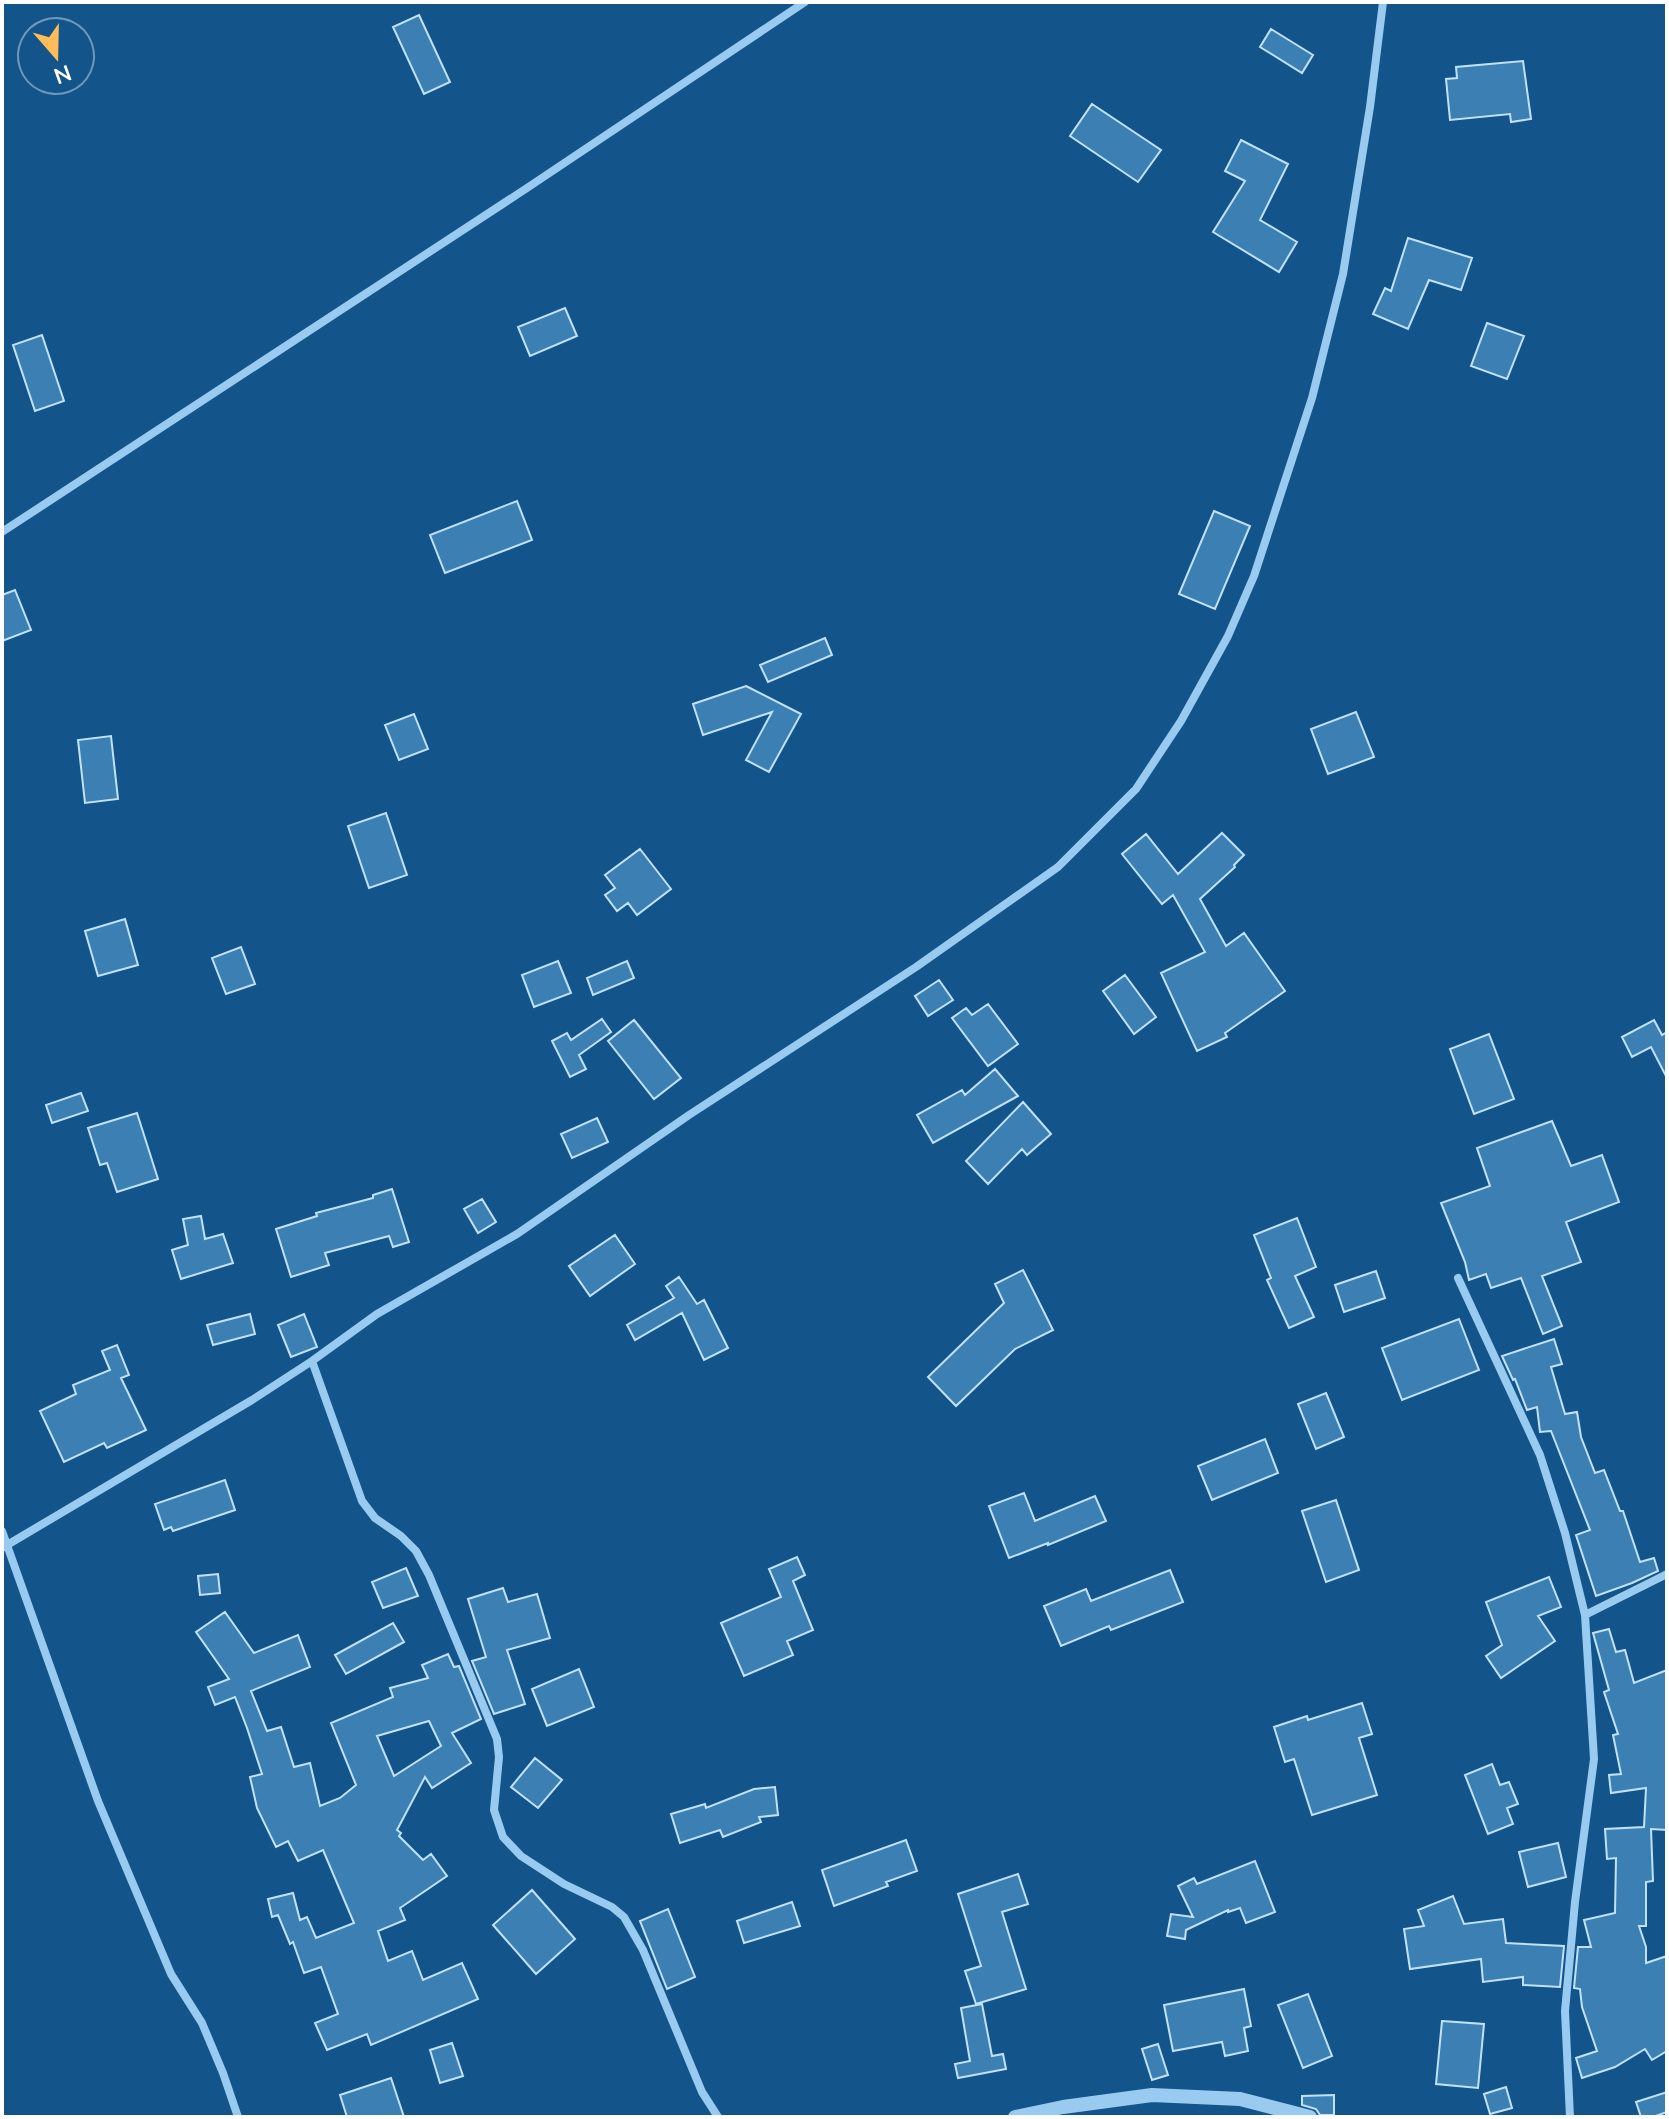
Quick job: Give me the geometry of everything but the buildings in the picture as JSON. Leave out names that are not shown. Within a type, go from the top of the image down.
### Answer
[{"type":"street","points":[[2,532],[805,2]]},
{"type":"street","points":[[4,1546],[252,1400],[377,1314],[517,1234],[689,1115],[916,967],[1058,867],[1136,789],[1181,721],[1228,636],[1254,576],[1312,398],[1343,274],[1370,107],[1383,2]]},
{"type":"street","points":[[1458,1278],[1540,1455],[1565,1533],[1585,1615],[1594,1759],[1575,1902],[1565,2011],[1570,2117]]},
{"type":"street","points":[[312,1361],[362,1501],[375,1518],[416,1551],[429,1575],[497,1739],[499,1757],[494,1810],[503,1837],[521,1856],[564,1884],[612,1907],[624,1917],[643,1950],[702,2092],[718,2117]]},
{"type":"street","points":[[2,1531],[4,1546],[98,1801],[171,1974],[202,2023],[238,2117]]},
{"type":"street","points":[[1585,1615],[1667,1574]]},
{"type":"street","points":[[1015,2117],[1152,2095],[1240,2099],[1310,2117]]}]
